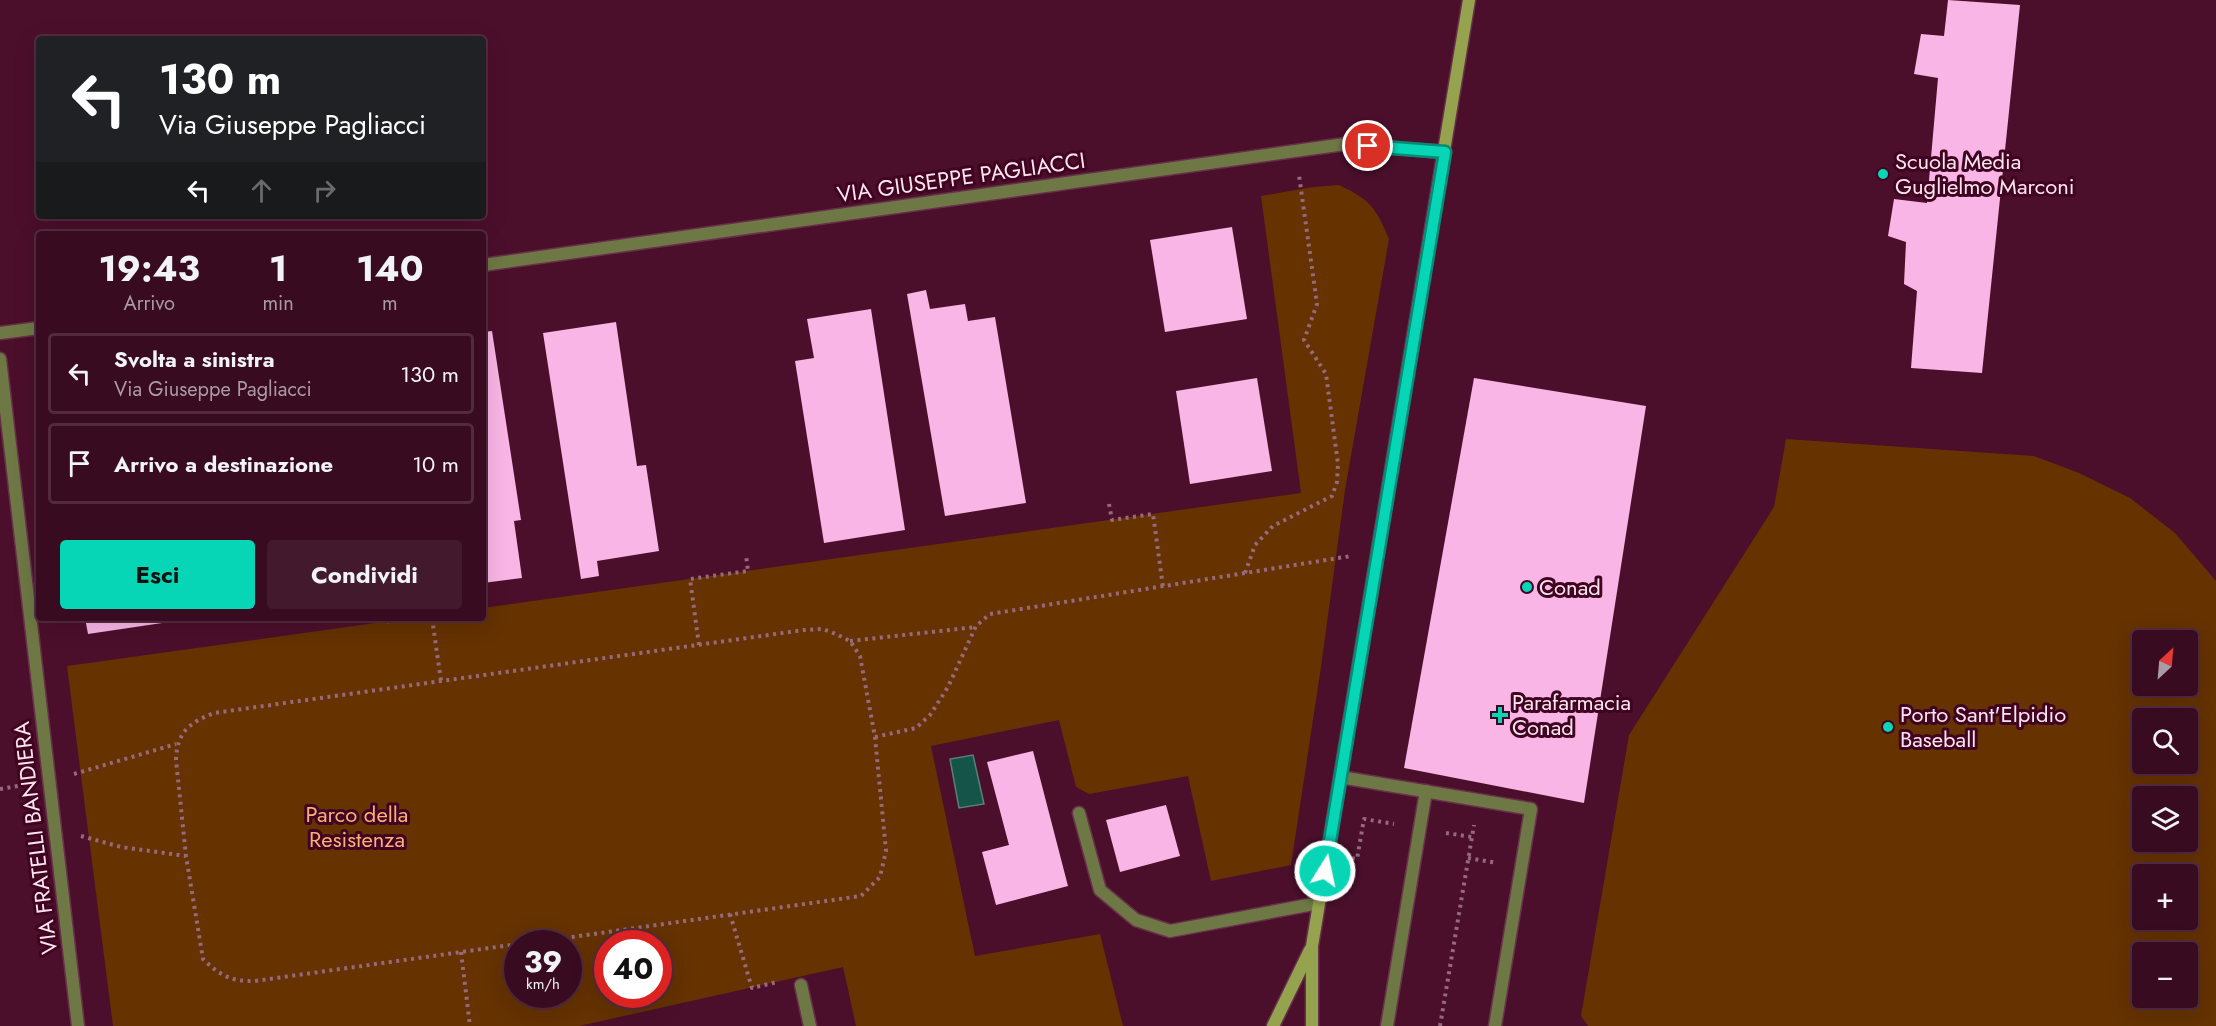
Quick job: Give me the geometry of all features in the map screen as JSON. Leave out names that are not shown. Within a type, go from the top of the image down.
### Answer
[{"type":"street","points":[[1312,1026],[1312,946],[1469,0]]},
{"type":"street","name":"VIA GIUSEPPE PAGLIACCI","points":[[486,265],[1345,144],[1445,152]]},
{"type":"street","points":[[0,333],[36,328]]},
{"type":"street","name":"VIA FRATELLI BANDIERA","points":[[0,359],[78,1026]]},
{"type":"street","points":[[1340,777],[1531,809],[1495,1026]]},
{"type":"street","points":[[1387,1026],[1426,791]]},
{"type":"street","points":[[1079,813],[1100,890],[1136,920],[1170,931],[1319,903]]},
{"type":"street","points":[[1273,1026],[1312,946]]},
{"type":"street","points":[[801,985],[810,1026]]},
{"type":"path","points":[[1245,573],[1254,545],[1273,526],[1332,496],[1337,483],[1338,464],[1326,374],[1304,340],[1317,304],[1295,151]]},
{"type":"path","points":[[1109,504],[1112,520],[1154,514],[1163,587]]},
{"type":"path","points":[[875,737],[916,729],[930,715],[948,687],[976,627],[990,614],[1378,552]]},
{"type":"path","points":[[699,645],[690,579],[748,571],[746,555]]},
{"type":"path","points":[[432,621],[441,681]]},
{"type":"path","points":[[504,946],[255,981],[226,978],[202,959],[186,856],[176,760],[177,744],[184,732],[198,720],[214,713],[699,645],[823,629],[850,641],[976,627]]},
{"type":"path","points":[[582,935],[861,896],[873,886],[880,877],[886,852],[875,737],[860,656],[850,641]]},
{"type":"path","points":[[50,781],[177,744]]},
{"type":"path","points":[[1440,1026],[1478,800]]},
{"type":"path","points":[[55,828],[120,847],[186,856]]},
{"type":"path","points":[[730,914],[752,988],[799,977],[801,985]]},
{"type":"path","points":[[460,952],[470,1026]]},
{"type":"green space","name":"Parco della Resistenza","points":[[1339,185],[1358,195],[1371,206],[1389,239],[1345,490],[1291,865],[1211,881],[1188,776],[1089,794],[1076,787],[1059,720],[931,746],[975,956],[1100,934],[1123,1026],[856,1026],[843,967],[672,1005],[672,930],[594,930],[594,1008],[660,1008],[579,1026],[113,1026],[67,666],[390,621],[486,621],[486,608],[1301,493],[1261,196]]},
{"type":"green space","name":"Porto Sant'Elpidio Baseball","points":[[1786,439],[2034,456],[2079,473],[2130,498],[2175,533],[2216,581],[2216,1026],[1588,1026],[1581,1016],[1629,735],[1774,507]]},
{"type":"shaded area","points":[[973,755],[984,804],[959,808],[950,759]]},
{"type":"building","points":[[1948,0],[2020,5],[1982,373],[1911,368],[1917,291],[1904,284],[1906,242],[1888,236],[1894,199],[1927,203],[1938,78],[1914,74],[1921,34],[1944,36]]},
{"type":"building","points":[[1232,227],[1247,319],[1165,332],[1150,240]]},
{"type":"building","points":[[926,290],[930,309],[965,304],[968,321],[995,317],[1026,503],[945,516],[907,294]]},
{"type":"building","points":[[871,309],[905,530],[824,543],[795,361],[814,358],[807,319]]},
{"type":"building","points":[[616,322],[637,466],[646,465],[659,551],[597,561],[599,576],[581,579],[543,333]]},
{"type":"building","points":[[492,331],[521,520],[514,521],[522,578],[486,583],[486,332]]},
{"type":"building","points":[[1257,378],[1272,471],[1190,484],[1176,391]]},
{"type":"building","name":"Conad","points":[[1474,378],[1646,406],[1584,803],[1404,768]]},
{"type":"building","points":[[86,621],[169,622],[88,634]]},
{"type":"building","points":[[1033,751],[1068,886],[996,905],[982,852],[1009,845],[987,762]]},
{"type":"building","points":[[1166,805],[1180,856],[1120,872],[1106,820]]},
{"type":"place","name":"Scuola Media Guglielmo Marconi","points":[[1883,174]]},
{"type":"place","name":"Conad","points":[[1527,587]]},
{"type":"place","name":"Parafarmacia Conad","points":[[1500,715]]},
{"type":"place","name":"Porto Sant'Elpidio Baseball","points":[[1888,727]]},
{"type":"route","points":[[1325,871],[1445,152],[1368,146]]}]
